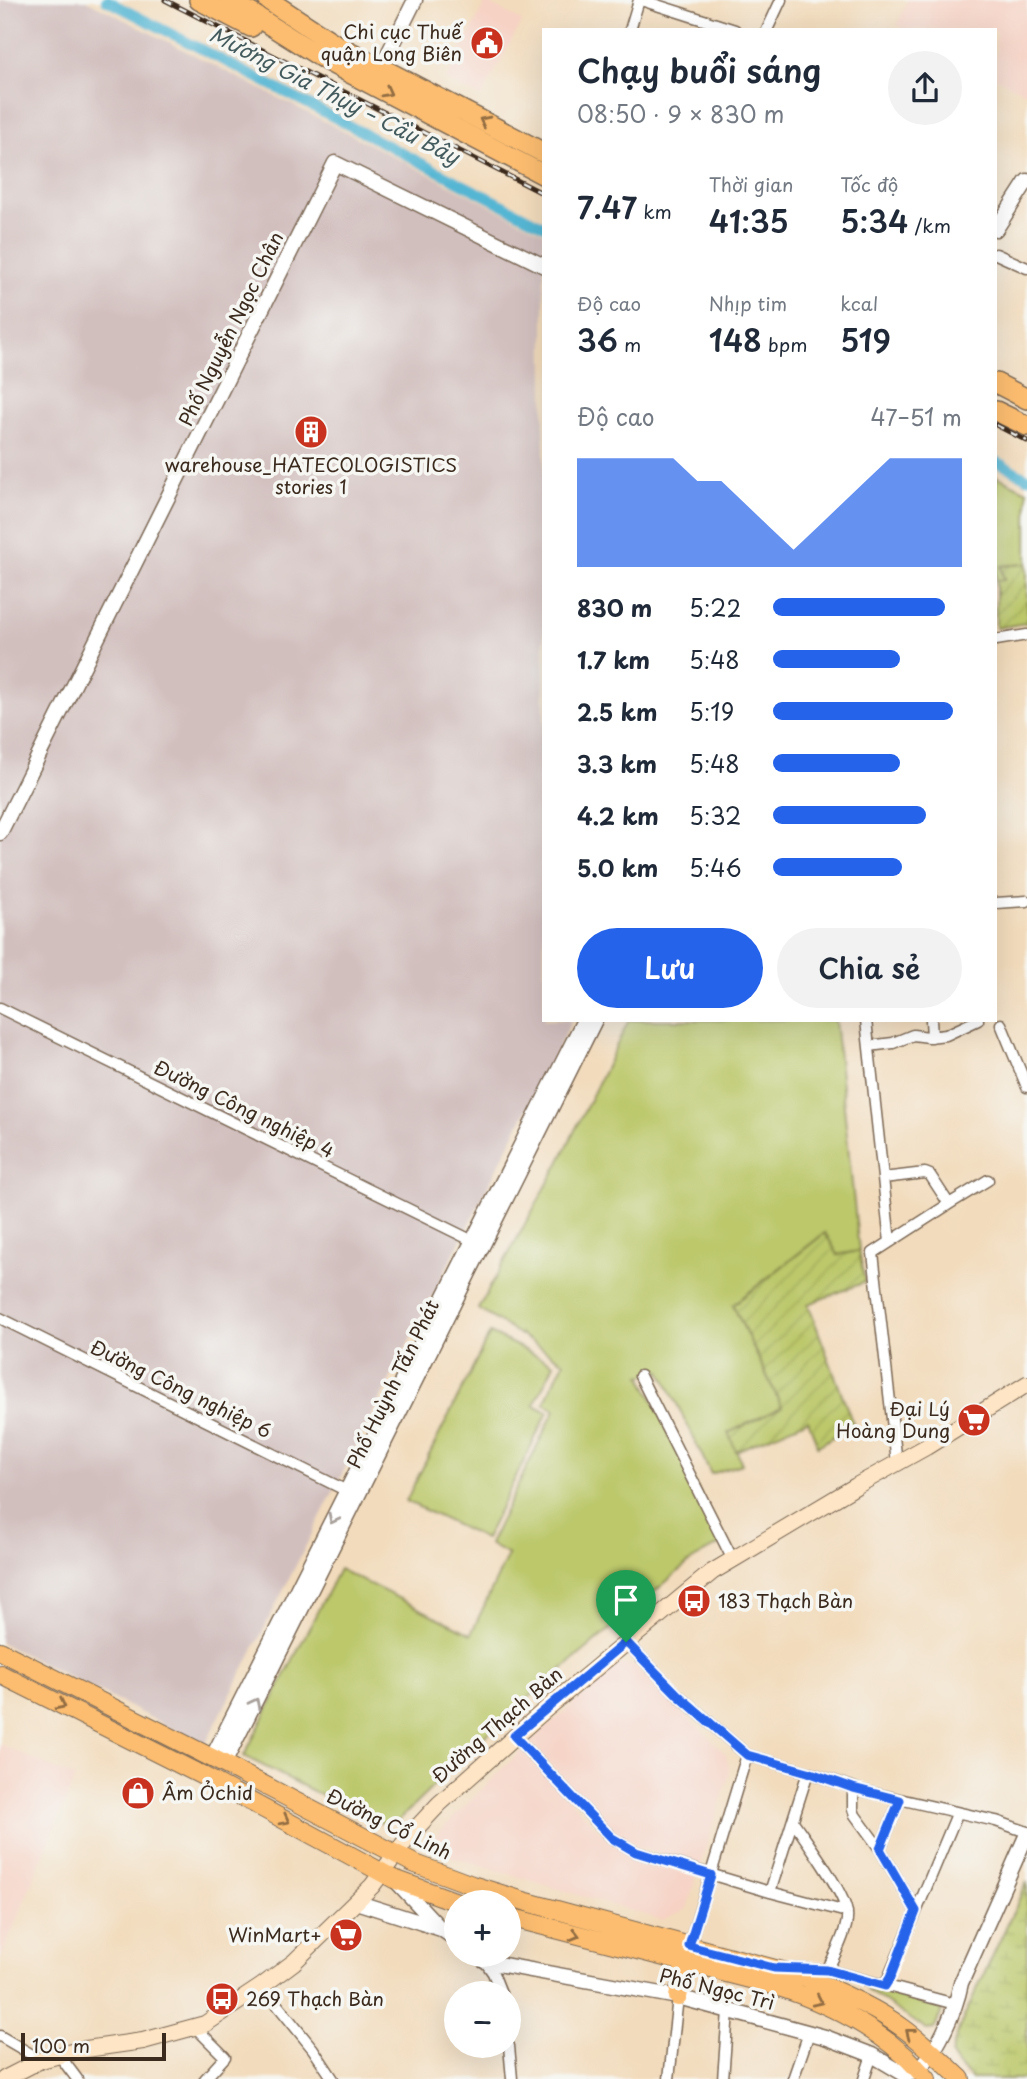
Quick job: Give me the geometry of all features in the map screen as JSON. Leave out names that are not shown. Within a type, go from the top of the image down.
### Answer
[{"type":"highway","points":[[199,0],[297,50],[327,61]]},
{"type":"highway","points":[[230,0],[327,61],[542,174]]},
{"type":"highway","points":[[268,0],[335,44],[542,152]]},
{"type":"highway","points":[[997,384],[1027,399]]},
{"type":"highway","points":[[997,411],[1027,426]]},
{"type":"main road","name":"Đường Thạch Bàn","points":[[4,2079],[41,2060],[59,2055],[142,2041],[205,2024],[262,1986],[294,1962],[356,1902],[388,1876],[397,1854],[410,1835],[439,1804],[514,1736],[712,1572],[1027,1384]]},
{"type":"main road","name":"Đường Cổ Linh","points":[[0,1651],[422,1867],[687,1954],[802,1994],[831,2007],[866,2026],[905,2055],[923,2074]]},
{"type":"main road","points":[[0,1674],[203,1776],[388,1876],[444,1897]]},
{"type":"main road","name":"Đường Cổ Linh","points":[[521,1919],[687,1954],[774,1968],[805,1977],[901,2026],[961,2079]]},
{"type":"main road","points":[[678,1997],[687,1954]]},
{"type":"street","points":[[381,68],[415,0]]},
{"type":"street","points":[[631,28],[640,0],[729,28]]},
{"type":"street","points":[[768,28],[781,0]]},
{"type":"street","name":"Phố Nguyễn Ngọc Chân","points":[[0,833],[335,163],[542,265]]},
{"type":"street","points":[[997,227],[1027,181]]},
{"type":"street","points":[[997,254],[1027,268]]},
{"type":"street","points":[[997,640],[1027,635]]},
{"type":"street","points":[[997,903],[1027,901]]},
{"type":"street","name":"Đường Công nghiệp 4","points":[[0,1007],[478,1243]]},
{"type":"street","name":"Phố Huỳnh Tấn Phát","points":[[218,1761],[520,1158],[583,1022]]},
{"type":"street","name":"Phố Huỳnh Tấn Phát","points":[[520,1158],[594,1022]]},
{"type":"street","points":[[866,1022],[890,1242]]},
{"type":"street","points":[[931,1022],[932,1037]]},
{"type":"street","points":[[869,1046],[893,1043],[913,1035],[932,1037],[954,1032],[974,1022]]},
{"type":"street","points":[[1001,1024],[1027,1087]]},
{"type":"street","points":[[883,1178],[925,1173],[930,1175],[949,1204]]},
{"type":"street","points":[[897,1464],[873,1253],[988,1180]]},
{"type":"street","name":"Đường Công nghiệp 6","points":[[0,1318],[353,1493]]},
{"type":"street","points":[[640,1376],[733,1560]]},
{"type":"street","points":[[626,1642],[678,1695],[747,1755],[853,1788],[996,1821],[1027,1833],[923,2074]]},
{"type":"street","points":[[514,1736],[612,1838],[636,1852],[847,1912]]},
{"type":"street","points":[[687,1954],[747,1755]]},
{"type":"street","points":[[770,1892],[808,1772]]},
{"type":"street","points":[[853,1788],[855,1815],[880,1849],[916,1911]]},
{"type":"street","points":[[880,1849],[900,1800]]},
{"type":"street","points":[[885,1986],[957,1814]]},
{"type":"street","points":[[793,1821],[826,1871],[847,1912],[847,1922],[827,1970]]},
{"type":"street","points":[[957,2000],[969,1986],[1027,1859]]},
{"type":"street","points":[[388,1876],[444,1930]]},
{"type":"street","points":[[356,1902],[441,1928]]},
{"type":"street","name":"Phố Ngọc Trì","points":[[521,1965],[678,1997],[825,2037],[872,2055],[904,2074],[923,2074]]},
{"type":"street","points":[[774,1968],[827,1970],[885,1986],[957,2000]]},
{"type":"street","points":[[262,1986],[313,2049],[333,2079]]},
{"type":"street","points":[[669,2079],[678,1997]]},
{"type":"street","points":[[723,2079],[728,2011]]},
{"type":"street","points":[[195,2027],[225,2057],[205,2079]]},
{"type":"street","points":[[793,2079],[809,2033]]},
{"type":"street","points":[[0,2036],[41,2060]]},
{"type":"street","points":[[59,2055],[77,2079]]},
{"type":"street","points":[[864,2079],[872,2055]]},
{"type":"street","points":[[510,2058],[512,2079]]},
{"type":"shaded area","points":[[0,0],[86,0],[542,232],[542,1022],[571,1022],[205,1745],[0,1642]]},
{"type":"shaded area","points":[[908,0],[1027,0],[1027,93],[997,78],[997,28],[902,28],[897,25]]},
{"type":"shaded area","name":"Chi cục Thuế quận Long Biên","points":[[486,2],[522,21],[481,98],[446,80]]},
{"type":"shaded area","points":[[619,1664],[635,1666],[726,1754],[730,1772],[700,1866],[635,1846],[612,1833],[530,1742]]},
{"type":"shaded area","points":[[0,1744],[75,1778],[0,1960]]},
{"type":"shaded area","points":[[522,1750],[610,1842],[697,1875],[687,1909],[662,1920],[436,1852],[433,1838]]},
{"type":"green space","points":[[997,476],[1027,491],[1027,564],[1001,566],[1004,581],[997,581]]},
{"type":"green space","points":[[1027,564],[1027,623],[997,628],[997,581],[1004,580],[1001,566]]},
{"type":"green space","points":[[628,1022],[835,1022],[859,1251],[838,1255],[825,1233],[733,1305],[782,1407],[729,1433],[742,1464],[711,1474],[661,1371],[641,1376],[724,1542],[692,1560],[495,1726],[399,1820],[376,1823],[244,1756],[339,1569],[471,1634],[508,1555],[489,1544],[555,1410],[544,1403],[564,1362],[478,1309],[558,1165]]},
{"type":"green space","points":[[825,1233],[838,1255],[859,1251],[865,1282],[808,1304],[853,1424],[818,1446],[808,1420],[736,1451],[728,1433],[782,1407],[733,1305]]},
{"type":"green space","points":[[490,1333],[554,1364],[534,1405],[548,1412],[485,1539],[406,1501]]},
{"type":"green space","points":[[1027,1882],[1027,2079],[972,2079],[951,2054],[959,2028]]},
{"type":"green space","points":[[866,1989],[943,2009],[934,2029],[927,2030]]},
{"type":"waterway","name":"Mương Gia Thụy – Cầu Bây","points":[[106,0],[542,225]]},
{"type":"waterway","points":[[997,462],[1027,478]]},
{"type":"railway","points":[[165,0],[542,193]]},
{"type":"railway","points":[[997,426],[1027,441]]},
{"type":"place","name":"Chi cục Thuế quận Long Biên","points":[[487,43]]},
{"type":"place","name":"warehouse_HATECOLOGISTICS stories 1","points":[[311,432]]},
{"type":"place","name":"Đại Lý Hoàng Dung","points":[[974,1420]]},
{"type":"place","name":"183 Thạch Bàn","points":[[694,1601]]},
{"type":"place","name":"Âm Ỏchid","points":[[138,1793]]},
{"type":"place","name":"WinMart+","points":[[346,1935]]},
{"type":"place","name":"269 Thạch Bàn","points":[[222,1999]]},
{"type":"route","points":[[626,1642],[678,1695],[740,1751],[853,1788],[900,1800],[880,1849],[916,1911],[885,1986],[827,1970],[774,1968],[689,1946],[711,1875],[636,1852],[612,1838],[514,1736],[626,1642]]}]
